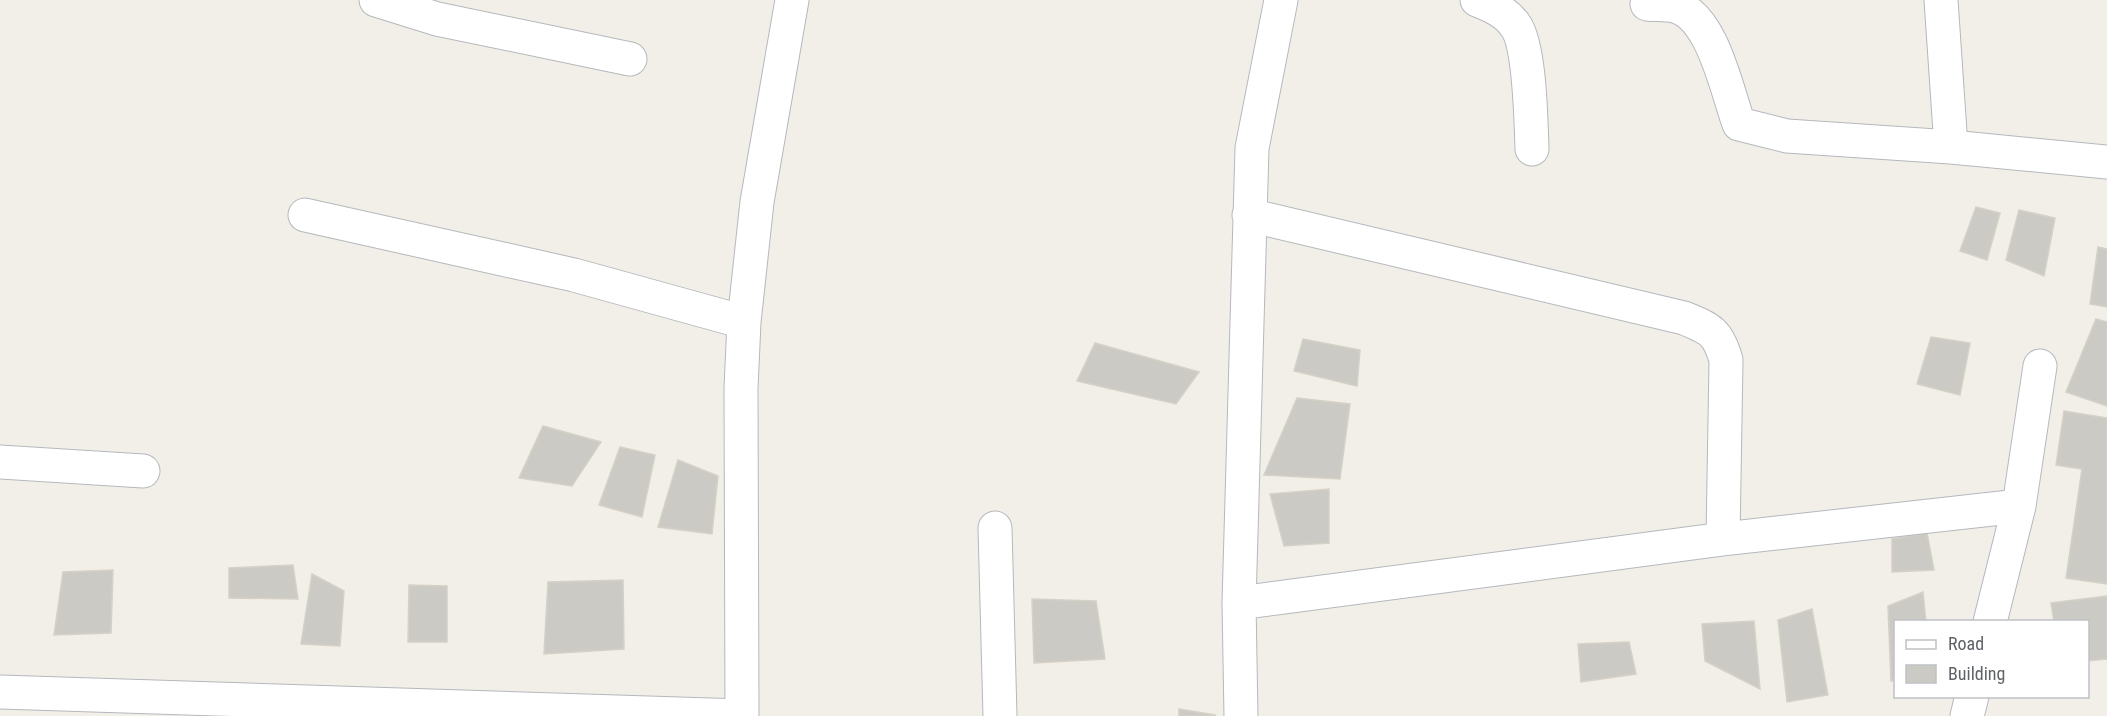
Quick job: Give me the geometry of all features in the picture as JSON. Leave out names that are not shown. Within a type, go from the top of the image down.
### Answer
[{"type":"street","points":[[376,0],[438,10],[630,59]]},
{"type":"street","points":[[0,692],[742,716],[741,388],[744,322],[756,202],[792,0]]},
{"type":"street","points":[[1240,716],[1239,603],[1252,148],[1281,0]]},
{"type":"street","points":[[1477,0],[1497,8],[1517,26],[1526,55],[1533,149]]},
{"type":"street","points":[[1941,0],[1951,147]]},
{"type":"street","points":[[1647,4],[1676,7],[1694,18],[1711,42],[1739,124],[1787,136],[1951,147],[2107,162]]},
{"type":"street","points":[[305,215],[574,275],[744,322]]},
{"type":"street","points":[[1249,215],[1684,318],[1705,326],[1721,342],[1726,360],[1723,539]]},
{"type":"street","points":[[1990,620],[2019,506],[2040,366]]},
{"type":"street","points":[[0,462],[143,471]]},
{"type":"street","points":[[1239,603],[1723,539],[2019,506]]},
{"type":"street","points":[[995,528],[1000,716]]},
{"type":"street","points":[[1967,716],[1972,698]]},
{"type":"building","points":[[1976,207],[2000,213],[1987,260],[1960,251]]},
{"type":"building","points":[[2019,210],[2055,218],[2044,276],[2006,260]]},
{"type":"building","points":[[2098,247],[2107,249],[2107,307],[2090,304]]},
{"type":"building","points":[[2096,319],[2107,322],[2107,406],[2066,392]]},
{"type":"building","points":[[1931,337],[1970,343],[1960,395],[1917,384]]},
{"type":"building","points":[[1303,339],[1360,350],[1357,386],[1294,371]]},
{"type":"building","points":[[1095,343],[1199,372],[1176,404],[1077,381]]},
{"type":"building","points":[[1297,398],[1350,404],[1340,479],[1264,475]]},
{"type":"building","points":[[2064,411],[2107,418],[2107,584],[2066,578],[2082,469],[2056,465]]},
{"type":"building","points":[[543,426],[601,442],[572,486],[519,478]]},
{"type":"building","points":[[620,447],[655,455],[642,517],[599,505]]},
{"type":"building","points":[[678,460],[718,476],[712,534],[658,527]]},
{"type":"building","points":[[1329,489],[1329,543],[1284,546],[1270,494]]},
{"type":"building","points":[[1927,533],[1934,570],[1892,572],[1892,539]]},
{"type":"building","points":[[293,565],[298,599],[229,598],[229,568]]},
{"type":"building","points":[[113,570],[111,633],[54,635],[63,572]]},
{"type":"building","points":[[312,574],[344,591],[340,646],[301,644]]},
{"type":"building","points":[[623,580],[624,649],[544,654],[548,582]]},
{"type":"building","points":[[409,585],[447,586],[447,642],[408,642]]},
{"type":"building","points":[[1923,592],[1926,620],[1894,620],[1894,680],[1891,681],[1888,606]]},
{"type":"building","points":[[2107,596],[2107,659],[2089,661],[2089,620],[2054,620],[2051,603]]},
{"type":"building","points":[[1032,599],[1096,601],[1105,659],[1034,663]]},
{"type":"building","points":[[1812,609],[1828,695],[1787,702],[1778,620]]},
{"type":"building","points":[[1754,621],[1760,689],[1705,661],[1702,624]]},
{"type":"building","points":[[1629,642],[1636,674],[1581,682],[1578,644]]},
{"type":"building","points":[[1179,709],[1215,715],[1215,716],[1179,716]]}]
